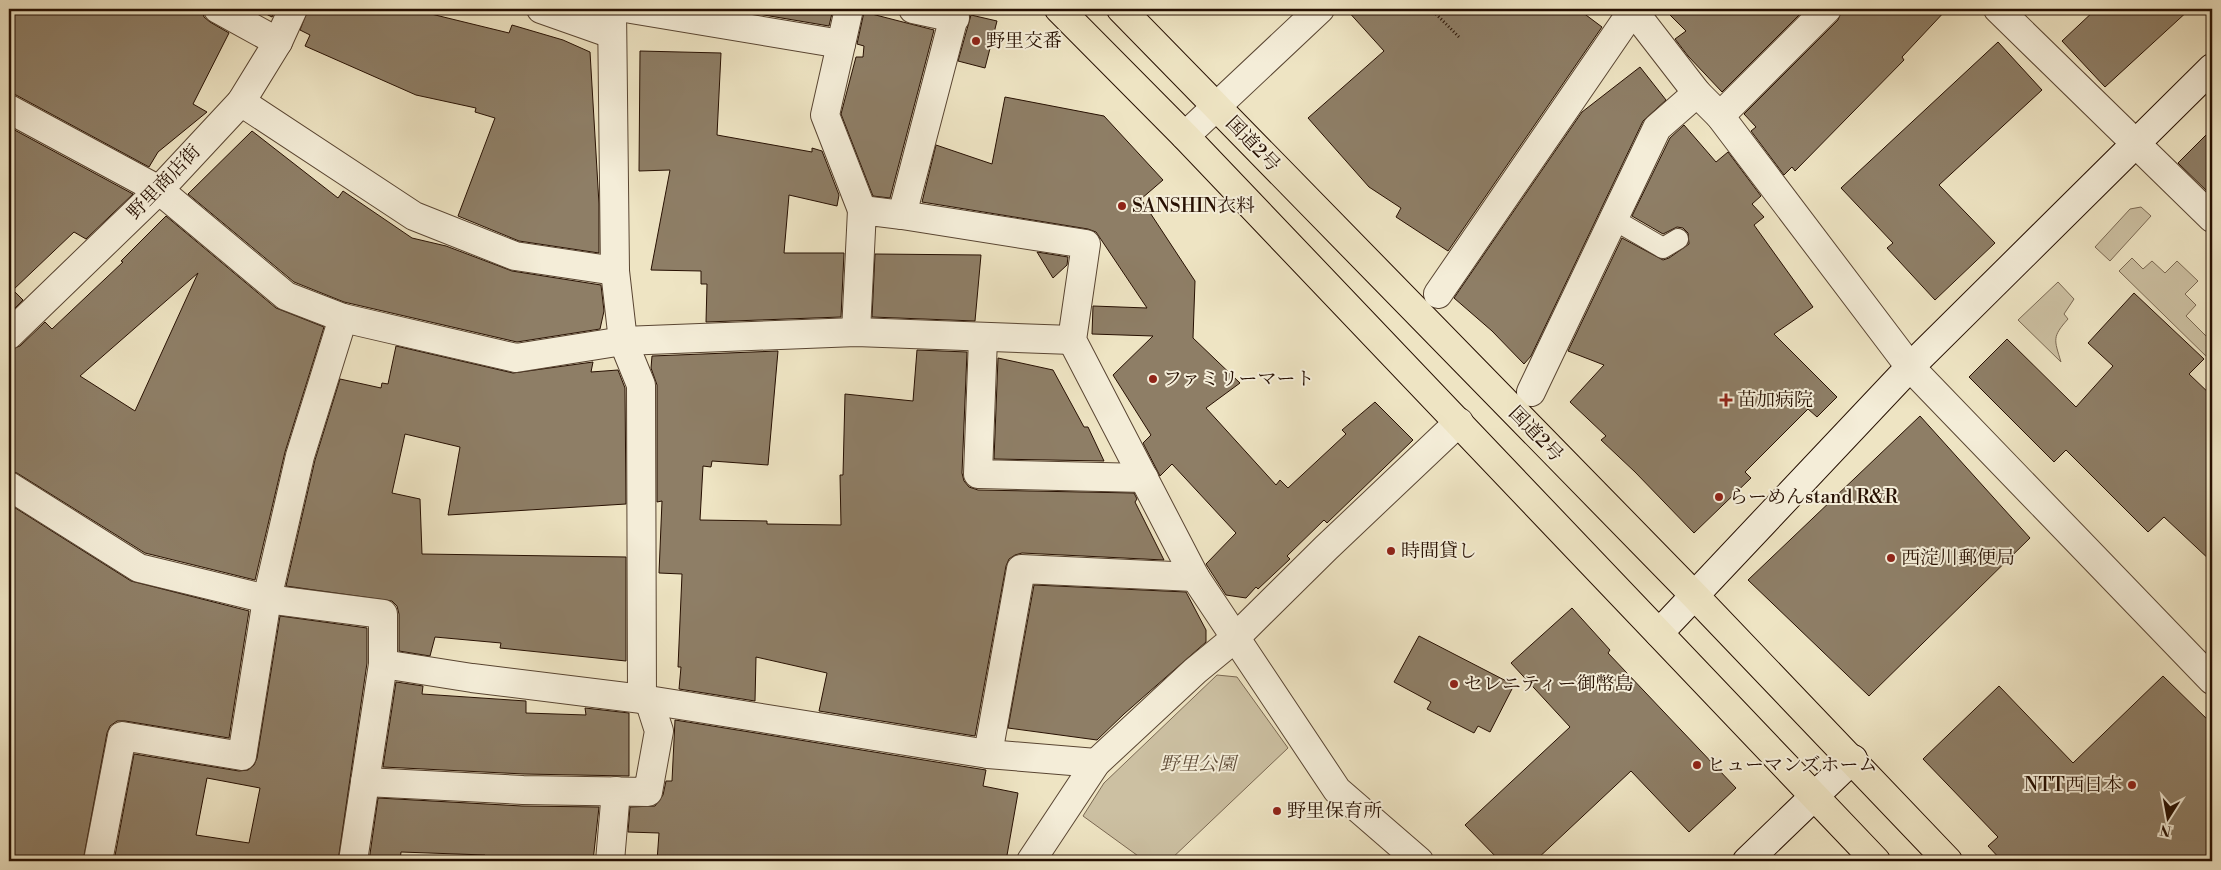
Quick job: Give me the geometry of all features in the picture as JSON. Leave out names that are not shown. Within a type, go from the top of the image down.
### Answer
[{"type":"highway","points":[[1059,9],[1185,136],[1876,861]]},
{"type":"highway","name":"国道2号","points":[[1123,10],[1853,759],[1948,861]]},
{"type":"street","points":[[218,9],[278,42]]},
{"type":"street","name":"野里商店街","points":[[9,335],[159,190],[241,102],[278,42],[293,9]]},
{"type":"street","points":[[365,782],[523,790],[648,792],[659,731],[645,699],[641,385],[623,341],[615,271],[612,22],[541,9]]},
{"type":"street","points":[[631,9],[841,44]]},
{"type":"street","points":[[849,9],[825,115],[862,210],[856,332]]},
{"type":"street","points":[[902,215],[956,13],[913,9]]},
{"type":"street","points":[[1185,136],[1320,9]]},
{"type":"street","points":[[1438,294],[1633,9],[1697,93],[1720,116],[1910,367],[2212,680]]},
{"type":"street","points":[[1720,116],[1827,9]]},
{"type":"street","points":[[1998,9],[2212,218]]},
{"type":"street","points":[[1658,633],[1910,367],[2212,68]]},
{"type":"street","points":[[1531,392],[1656,128],[1697,93]]},
{"type":"street","points":[[241,102],[414,216],[515,256],[615,271]]},
{"type":"street","points":[[9,109],[159,190],[286,296],[343,318],[516,358],[623,341],[856,332],[1072,340]]},
{"type":"street","points":[[862,210],[1086,244],[1072,340],[1195,578],[1234,639],[1337,790],[1418,861]]},
{"type":"street","points":[[98,861],[122,736],[242,756],[267,599],[300,456],[343,318]]},
{"type":"street","points":[[984,338],[978,474],[1144,478]]},
{"type":"street","points":[[1031,861],[1096,763],[1194,671],[1234,639],[1326,548],[1459,422]]},
{"type":"street","points":[[9,486],[139,568],[267,599],[383,614],[383,664],[353,861]]},
{"type":"street","points":[[988,754],[1021,569],[1195,578]]},
{"type":"street","points":[[383,664],[472,678],[645,699],[988,754],[1096,763]]},
{"type":"street","points":[[1747,861],[1853,759]]},
{"type":"street","points":[[610,861],[616,791]]},
{"type":"lane","points":[[1613,219],[1663,248],[1678,239]]},
{"type":"path","points":[[1431,9],[1460,38]]},
{"type":"green space","points":[[2141,207],[2151,216],[2110,261],[2095,247],[2130,209]]},
{"type":"green space","points":[[2132,258],[2143,269],[2152,261],[2165,273],[2177,261],[2198,281],[2185,294],[2196,305],[2186,316],[2212,342],[2211,361],[2119,271]]},
{"type":"green space","points":[[2058,282],[2074,299],[2064,314],[2068,319],[2057,334],[2056,343],[2061,362],[2018,320]]},
{"type":"green space","name":"野里公園","points":[[1217,675],[1237,677],[1288,748],[1169,861],[1145,861],[1083,816],[1104,783]]},
{"type":"building","points":[[9,9],[202,9],[204,17],[229,33],[193,104],[207,112],[158,152],[149,167],[16,95],[9,93]]},
{"type":"building","points":[[256,9],[276,9],[272,17]]},
{"type":"building","points":[[308,9],[424,9],[423,12],[509,33],[512,25],[563,40],[590,52],[599,204],[599,253],[519,241],[458,216],[495,118],[475,112],[476,108],[416,95],[305,46],[310,35],[300,30]]},
{"type":"building","points":[[758,9],[833,9],[829,26],[758,14]]},
{"type":"building","points":[[1346,9],[1578,9],[1602,27],[1448,251],[1396,217],[1401,208],[1369,187],[1308,118],[1384,51]]},
{"type":"building","points":[[1664,9],[1805,9],[1722,92],[1688,56],[1675,39],[1686,31]]},
{"type":"building","points":[[1842,9],[1947,9],[1902,57],[1904,60],[1795,171],[1792,167],[1784,175],[1751,131],[1756,127],[1744,114],[1838,20]]},
{"type":"building","points":[[2096,9],[2190,9],[2105,87],[2062,41]]},
{"type":"building","points":[[864,12],[934,30],[890,198],[873,196],[841,114],[856,57],[863,57],[864,46],[857,44]]},
{"type":"building","name":"野里交番","points":[[971,15],[997,21],[985,68],[958,61]]},
{"type":"building","points":[[1998,42],[2042,90],[1939,185],[1995,243],[1935,300],[1887,248],[1893,243],[1841,188]]},
{"type":"building","points":[[640,51],[721,53],[717,135],[812,152],[812,148],[822,151],[839,195],[837,206],[789,195],[784,253],[844,253],[841,317],[706,322],[707,284],[701,284],[701,271],[651,270],[670,170],[639,171]]},
{"type":"building","points":[[1640,67],[1666,100],[1643,121],[1531,356],[1524,364],[1492,331],[1454,298],[1582,112]]},
{"type":"building","points":[[1005,97],[1104,116],[1163,180],[1141,199],[1195,281],[1193,338],[1240,383],[1206,408],[1276,485],[1280,480],[1288,488],[1346,434],[1342,430],[1375,402],[1413,440],[1327,523],[1324,520],[1287,556],[1290,559],[1258,589],[1256,587],[1246,598],[1226,595],[1206,564],[1236,533],[1172,464],[1160,476],[1143,443],[1151,435],[1113,375],[1153,336],[1092,334],[1093,306],[1147,308],[1096,232],[1088,229],[922,202],[936,145],[992,164]]},
{"type":"building","points":[[1684,125],[1716,162],[1728,152],[1761,196],[1752,204],[1764,217],[1754,225],[1813,307],[1774,334],[1837,397],[1817,417],[1808,409],[1745,472],[1751,478],[1694,533],[1601,440],[1606,436],[1570,402],[1604,365],[1568,351],[1622,238],[1663,260],[1689,244],[1688,233],[1683,228],[1677,227],[1663,234],[1632,216],[1670,138]]},
{"type":"building","points":[[9,127],[133,194],[86,239],[74,232],[13,290],[23,300],[9,314]]},
{"type":"building","points":[[2212,129],[2212,196],[2178,163]]},
{"type":"building","points":[[252,131],[338,198],[343,191],[412,238],[446,246],[512,271],[601,285],[604,311],[600,329],[517,342],[344,302],[294,282],[188,194]]},
{"type":"building","points":[[166,216],[276,308],[324,327],[285,452],[255,580],[145,553],[17,473],[9,471],[9,350],[20,346],[45,322],[52,329],[123,262],[121,261]],"holes":[[[198,273],[135,411],[80,376]]]},
{"type":"building","points":[[1037,252],[1068,257],[1067,265],[1053,278]]},
{"type":"building","points":[[875,254],[981,255],[975,321],[872,317]]},
{"type":"building","points":[[2134,293],[2204,359],[2189,374],[2212,396],[2212,562],[2164,517],[2148,532],[2066,450],[2054,462],[1969,377],[2007,339],[2076,407],[2113,366],[2088,343]]},
{"type":"building","points":[[396,346],[513,373],[593,362],[591,372],[618,370],[625,388],[626,504],[448,515],[460,447],[405,434],[392,493],[420,499],[422,554],[626,557],[626,661],[500,648],[501,643],[435,637],[430,656],[399,651],[399,614],[397,606],[392,601],[286,586],[315,460],[340,379],[381,388],[382,383],[388,384]]},
{"type":"building","points":[[917,350],[967,352],[962,473],[964,481],[969,487],[978,490],[1134,493],[1137,499],[1135,502],[1164,560],[1022,553],[1009,559],[1006,566],[975,736],[819,711],[827,673],[756,657],[755,701],[679,689],[681,667],[678,667],[682,574],[659,573],[662,501],[657,502],[657,385],[651,368],[652,356],[778,351],[768,465],[712,461],[711,467],[703,466],[700,520],[767,521],[767,524],[841,525],[840,475],[843,475],[845,394],[913,401]]},
{"type":"building","points":[[998,358],[1053,370],[1084,427],[1088,427],[1104,461],[994,459]]},
{"type":"building","points":[[1920,416],[2030,538],[1869,696],[1748,580]]},
{"type":"building","points":[[9,504],[131,581],[249,611],[229,738],[125,721],[117,721],[110,726],[107,733],[83,861],[9,861]]},
{"type":"building","points":[[1034,585],[1186,592],[1206,630],[1206,642],[1097,740],[1008,728]]},
{"type":"building","points":[[1572,608],[1610,650],[1608,653],[1736,788],[1689,832],[1631,771],[1535,861],[1500,861],[1465,825],[1570,727],[1511,663]]},
{"type":"building","points":[[280,616],[367,628],[367,663],[338,861],[114,861],[134,754],[239,771],[248,770],[254,765],[257,758]],"holes":[[[207,778],[260,788],[249,843],[196,835]]]},
{"type":"building","name":"セレニティー御幣島","points":[[1419,636],[1514,685],[1490,732],[1478,726],[1474,733],[1427,709],[1431,702],[1394,682]]},
{"type":"building","name":"NTT西日本","points":[[2163,676],[2212,724],[2212,861],[2002,861],[1988,846],[1998,837],[1923,759],[1999,686],[2073,763]]},
{"type":"building","points":[[396,682],[423,686],[422,694],[526,701],[526,713],[586,715],[585,708],[629,713],[629,776],[524,774],[383,767]]},
{"type":"building","points":[[675,720],[986,770],[983,786],[1018,793],[1006,861],[657,861],[659,833],[628,832],[630,807],[655,806],[663,795],[666,781],[672,781]]},
{"type":"building","points":[[378,798],[522,806],[599,807],[593,861],[484,861],[485,855],[401,852],[400,861],[369,861]]},
{"type":"place","name":"野里交番","points":[[976,41]]},
{"type":"place","name":"SANSHIN衣料","points":[[1122,206]]},
{"type":"place","name":"ファミリーマート","points":[[1153,379]]},
{"type":"place","name":"苗加病院","points":[[1726,400]]},
{"type":"place","name":"らーめんstand R&R","points":[[1719,497]]},
{"type":"place","name":"時間貸し","points":[[1391,551]]},
{"type":"place","name":"西淀川郵便局","points":[[1891,558]]},
{"type":"place","name":"セレニティー御幣島","points":[[1454,684]]},
{"type":"place","name":"ヒューマンズホーム","points":[[1697,765]]},
{"type":"place","name":"NTT西日本","points":[[2132,785]]},
{"type":"place","name":"野里保育所","points":[[1277,811]]}]
